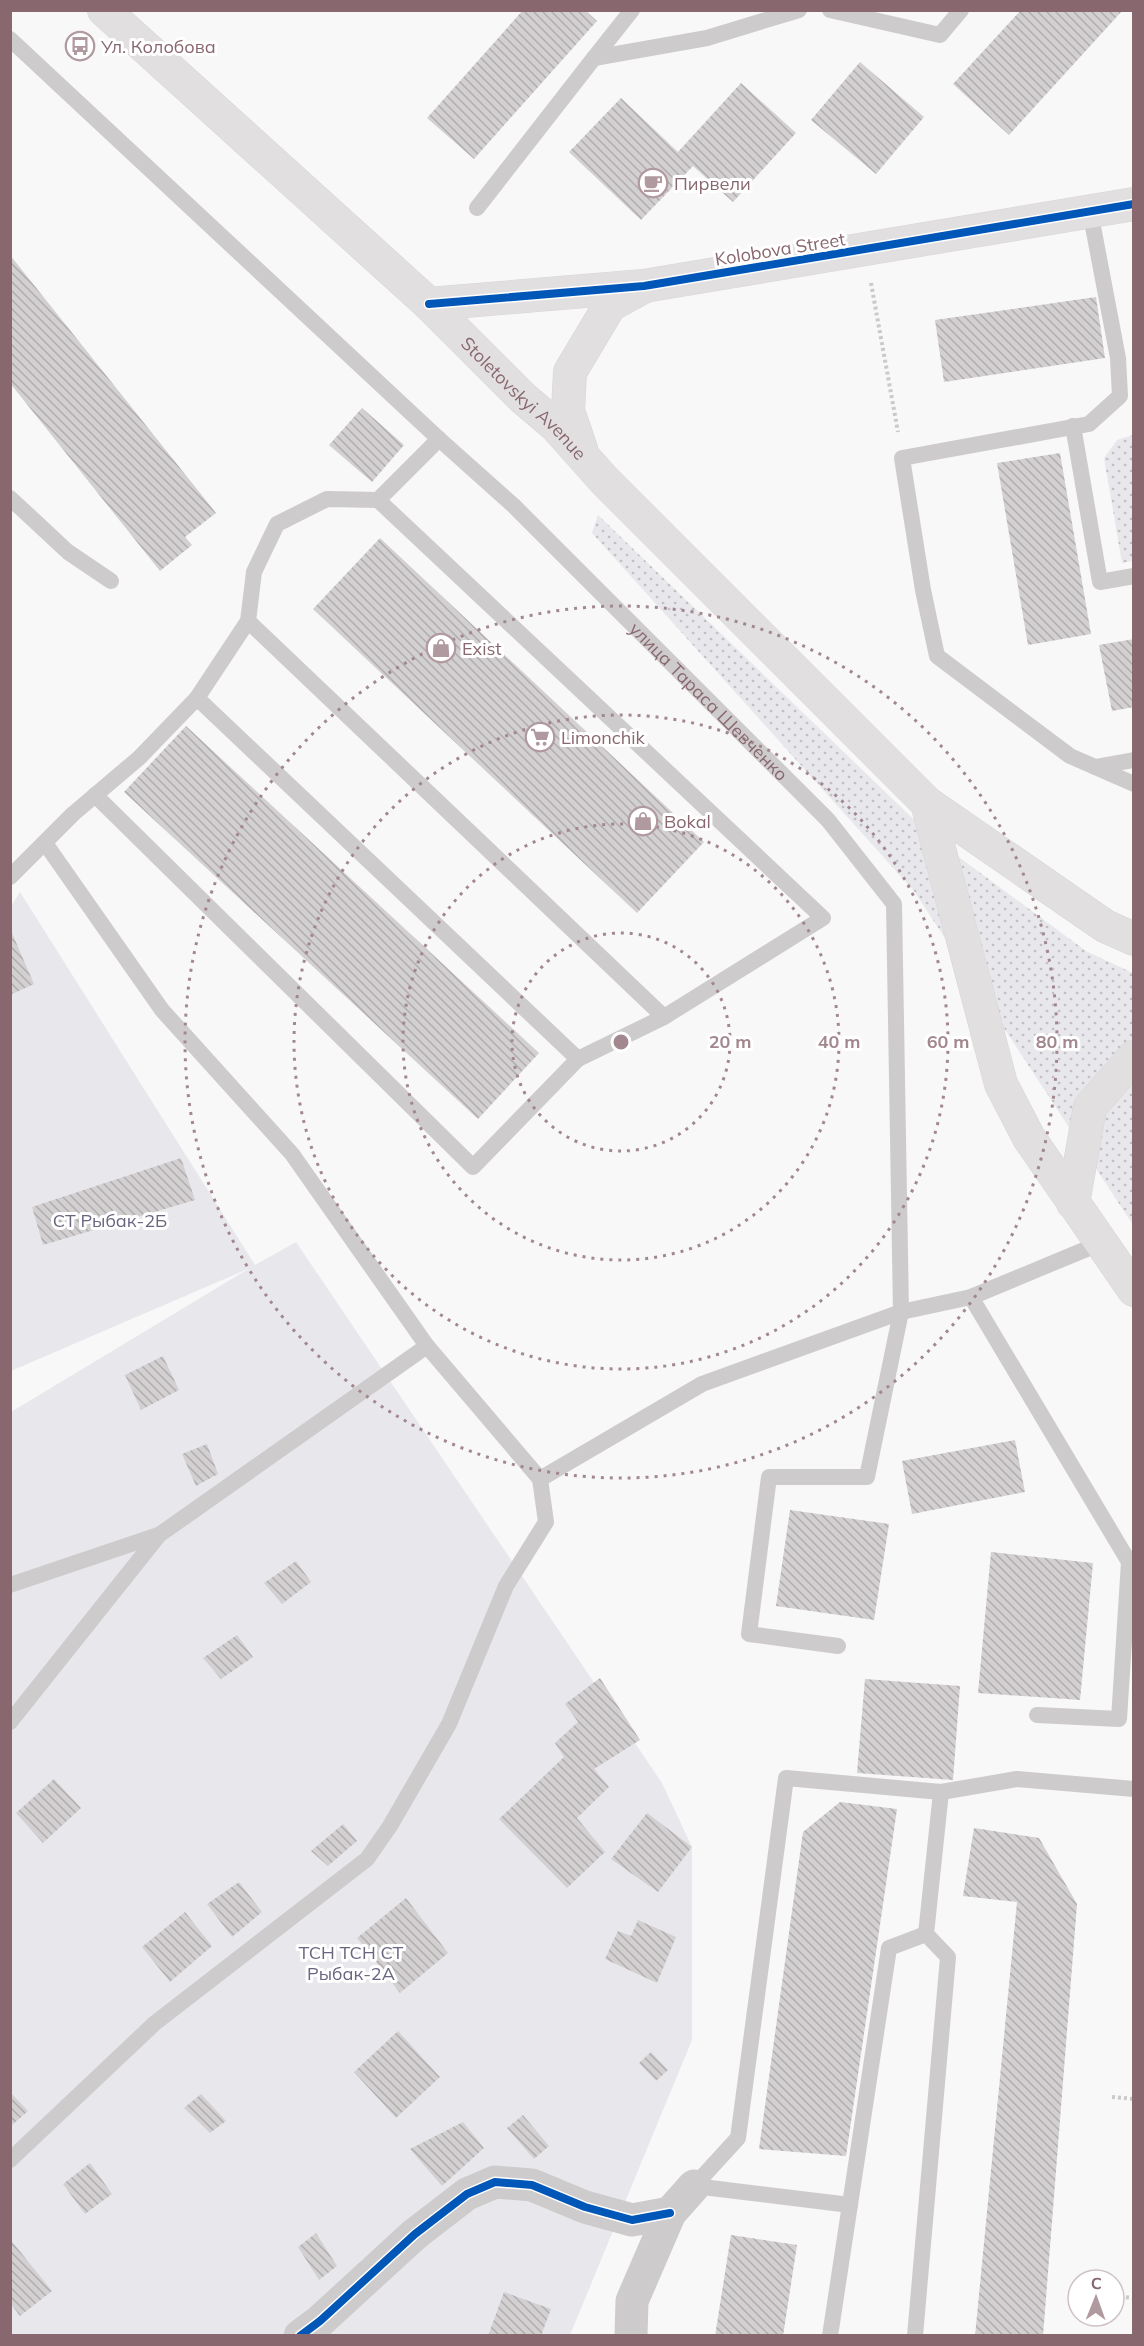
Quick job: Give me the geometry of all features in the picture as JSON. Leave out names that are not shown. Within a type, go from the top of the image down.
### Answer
[{"type":"main road","name":"Stoletovskyi Avenue","points":[[104,10],[429,304],[523,398],[556,426],[604,480],[927,803],[1105,926],[1134,939]]},
{"type":"main road","name":"Kolobova Street","points":[[429,304],[644,286],[1134,204]]},
{"type":"main road","points":[[604,480],[580,448],[568,411],[570,372],[610,305],[644,286]]},
{"type":"main road","points":[[927,803],[1001,1084],[1029,1138],[1134,1290]]},
{"type":"main road","points":[[1073,1203],[1090,1107],[1134,1057]]},
{"type":"street","points":[[300,2336],[320,2322],[416,2234],[467,2194],[495,2182],[532,2185],[585,2207],[632,2220],[670,2213]]},
{"type":"street","points":[[631,2336],[632,2301],[670,2213],[694,2186]]},
{"type":"lane","points":[[477,208],[632,10]]},
{"type":"lane","points":[[594,58],[707,38],[799,10]]},
{"type":"lane","points":[[830,10],[940,35],[961,10]]},
{"type":"lane","name":"улица Тараса Шевченко","points":[[10,39],[439,440],[514,506],[828,820],[894,904],[901,1312]]},
{"type":"lane","points":[[1090,211],[1127,397],[1089,424],[902,458],[923,590],[937,656],[1070,756],[1134,783]]},
{"type":"lane","points":[[1073,426],[1100,582],[1134,576]]},
{"type":"lane","points":[[378,500],[439,440]]},
{"type":"lane","points":[[10,498],[69,552],[111,581]]},
{"type":"lane","points":[[10,877],[94,795],[139,758],[197,698],[248,621],[254,572],[277,524],[327,499],[378,500],[823,918],[664,1017],[578,1059],[473,1167],[94,795]]},
{"type":"lane","points":[[248,621],[664,1017]]},
{"type":"lane","points":[[197,698],[578,1059]]},
{"type":"lane","points":[[1095,767],[1134,760]]},
{"type":"lane","points":[[10,2160],[155,2023],[367,1859],[390,1826],[449,1724],[506,1586],[546,1522],[540,1479],[427,1346],[292,1154],[162,1010],[45,843]]},
{"type":"lane","points":[[540,1479],[702,1384],[901,1312],[971,1297],[1101,1243]]},
{"type":"lane","points":[[971,1297],[1129,1562],[1119,1719],[1037,1715]]},
{"type":"lane","points":[[838,1646],[749,1634],[769,1477],[867,1477],[901,1312]]},
{"type":"lane","points":[[10,1722],[159,1535],[427,1346]]},
{"type":"lane","points":[[10,1585],[159,1535]]},
{"type":"lane","points":[[694,2186],[738,2138],[786,1778],[940,1792],[1017,1779],[1134,1789]]},
{"type":"lane","points":[[915,2336],[948,1957],[926,1934],[940,1792]]},
{"type":"lane","points":[[830,2336],[889,1948],[926,1934]]},
{"type":"lane","points":[[694,2186],[850,2205]]},
{"type":"path","points":[[865,250],[902,458]]},
{"type":"path","points":[[1112,2097],[1134,2099]]},
{"type":"green space","points":[[1133,435],[1133,561],[1122,563],[1104,458],[1117,440]]},
{"type":"green space","points":[[598,515],[933,838],[1086,951],[1133,973],[1133,1225],[914,891],[592,533]]},
{"type":"green space","name":"ТСН ТСН СТ Рыбак-2А","points":[[20,892],[255,1265],[296,1242],[662,1783],[692,1847],[692,2040],[570,2335],[11,2335],[11,1412],[250,1268],[11,1371],[10,908]]},
{"type":"building","points":[[523,10],[585,10],[597,21],[474,159],[427,118]]},
{"type":"building","points":[[1021,10],[1123,10],[1009,135],[953,84]]},
{"type":"building","points":[[860,62],[924,117],[876,174],[811,120]]},
{"type":"building","points":[[741,83],[796,133],[733,202],[693,166],[641,220],[569,152],[621,98],[678,152]]},
{"type":"building","points":[[10,255],[216,513],[185,537],[192,545],[160,571],[10,383]]},
{"type":"building","points":[[1096,297],[1105,358],[944,382],[935,320]]},
{"type":"building","points":[[362,408],[404,445],[372,482],[329,445]]},
{"type":"building","points":[[1060,453],[1091,634],[1028,645],[997,463]]},
{"type":"building","points":[[380,538],[704,842],[637,913],[313,609]]},
{"type":"building","points":[[1134,639],[1134,707],[1112,711],[1099,645]]},
{"type":"building","points":[[186,726],[539,1053],[478,1119],[124,792]]},
{"type":"building","points":[[10,933],[12,933],[34,984],[10,995]]},
{"type":"building","points":[[181,1158],[195,1200],[43,1245],[32,1207]]},
{"type":"building","points":[[163,1356],[179,1390],[141,1410],[125,1375]]},
{"type":"building","points":[[1015,1440],[1025,1492],[912,1514],[902,1461]]},
{"type":"building","points":[[207,1444],[218,1474],[196,1486],[182,1454]]},
{"type":"building","points":[[790,1510],[889,1524],[874,1620],[776,1606]]},
{"type":"building","points":[[991,1552],[1093,1563],[1080,1700],[978,1693]]},
{"type":"building","points":[[296,1561],[311,1582],[282,1604],[264,1583]]},
{"type":"building","points":[[237,1635],[253,1657],[221,1679],[203,1658]]},
{"type":"building","points":[[600,1678],[640,1740],[594,1769],[609,1787],[577,1818],[605,1852],[567,1888],[499,1819],[564,1757],[555,1743],[578,1722],[565,1704]]},
{"type":"building","points":[[865,1679],[960,1686],[953,1780],[857,1773]]},
{"type":"building","points":[[54,1779],[81,1808],[43,1843],[16,1813]]},
{"type":"building","points":[[840,1802],[897,1809],[846,2156],[759,2149],[803,1832]]},
{"type":"building","points":[[647,1813],[692,1847],[658,1892],[611,1859]]},
{"type":"building","points":[[343,1824],[357,1841],[328,1866],[311,1851]]},
{"type":"building","points":[[974,1828],[1039,1838],[1077,1904],[1043,2336],[975,2336],[1017,1902],[963,1896]]},
{"type":"building","points":[[239,1882],[262,1912],[232,1937],[207,1904]]},
{"type":"building","points":[[406,1898],[448,1953],[400,1993],[357,1938]]},
{"type":"building","points":[[185,1912],[212,1946],[170,1982],[142,1947]]},
{"type":"building","points":[[638,1920],[676,1937],[657,1983],[605,1959],[618,1931],[631,1936]]},
{"type":"building","points":[[398,2031],[440,2077],[396,2118],[354,2072]]},
{"type":"building","points":[[651,2052],[668,2070],[656,2081],[639,2063]]},
{"type":"building","points":[[10,2092],[28,2111],[10,2127]]},
{"type":"building","points":[[201,2094],[226,2121],[210,2133],[184,2108]]},
{"type":"building","points":[[523,2115],[549,2146],[534,2159],[507,2128]]},
{"type":"building","points":[[463,2122],[484,2148],[442,2186],[410,2149]]},
{"type":"building","points":[[90,2163],[112,2194],[85,2214],[63,2184]]},
{"type":"building","points":[[316,2233],[337,2266],[319,2280],[298,2247]]},
{"type":"building","points":[[731,2235],[797,2245],[783,2336],[715,2336]]},
{"type":"building","points":[[10,2239],[52,2291],[20,2316],[10,2303]]},
{"type":"building","points":[[504,2292],[551,2309],[541,2336],[488,2336]]},
{"type":"cycle path","points":[[429,304],[644,286],[1134,204]]},
{"type":"cycle path","points":[[300,2336],[320,2321],[415,2234],[467,2194],[495,2182],[532,2185],[585,2207],[632,2220],[670,2213]]},
{"type":"place","name":"Ул. Колобова","points":[[80,46]]},
{"type":"place","name":"Пирвели","points":[[653,183]]},
{"type":"place","name":"Exist","points":[[441,648]]},
{"type":"place","name":"Limonchik","points":[[540,737]]},
{"type":"place","name":"Bokal","points":[[643,821]]},
{"type":"park label","name":"СТ Рыбак-2Б","points":[[110,1220]]}]
